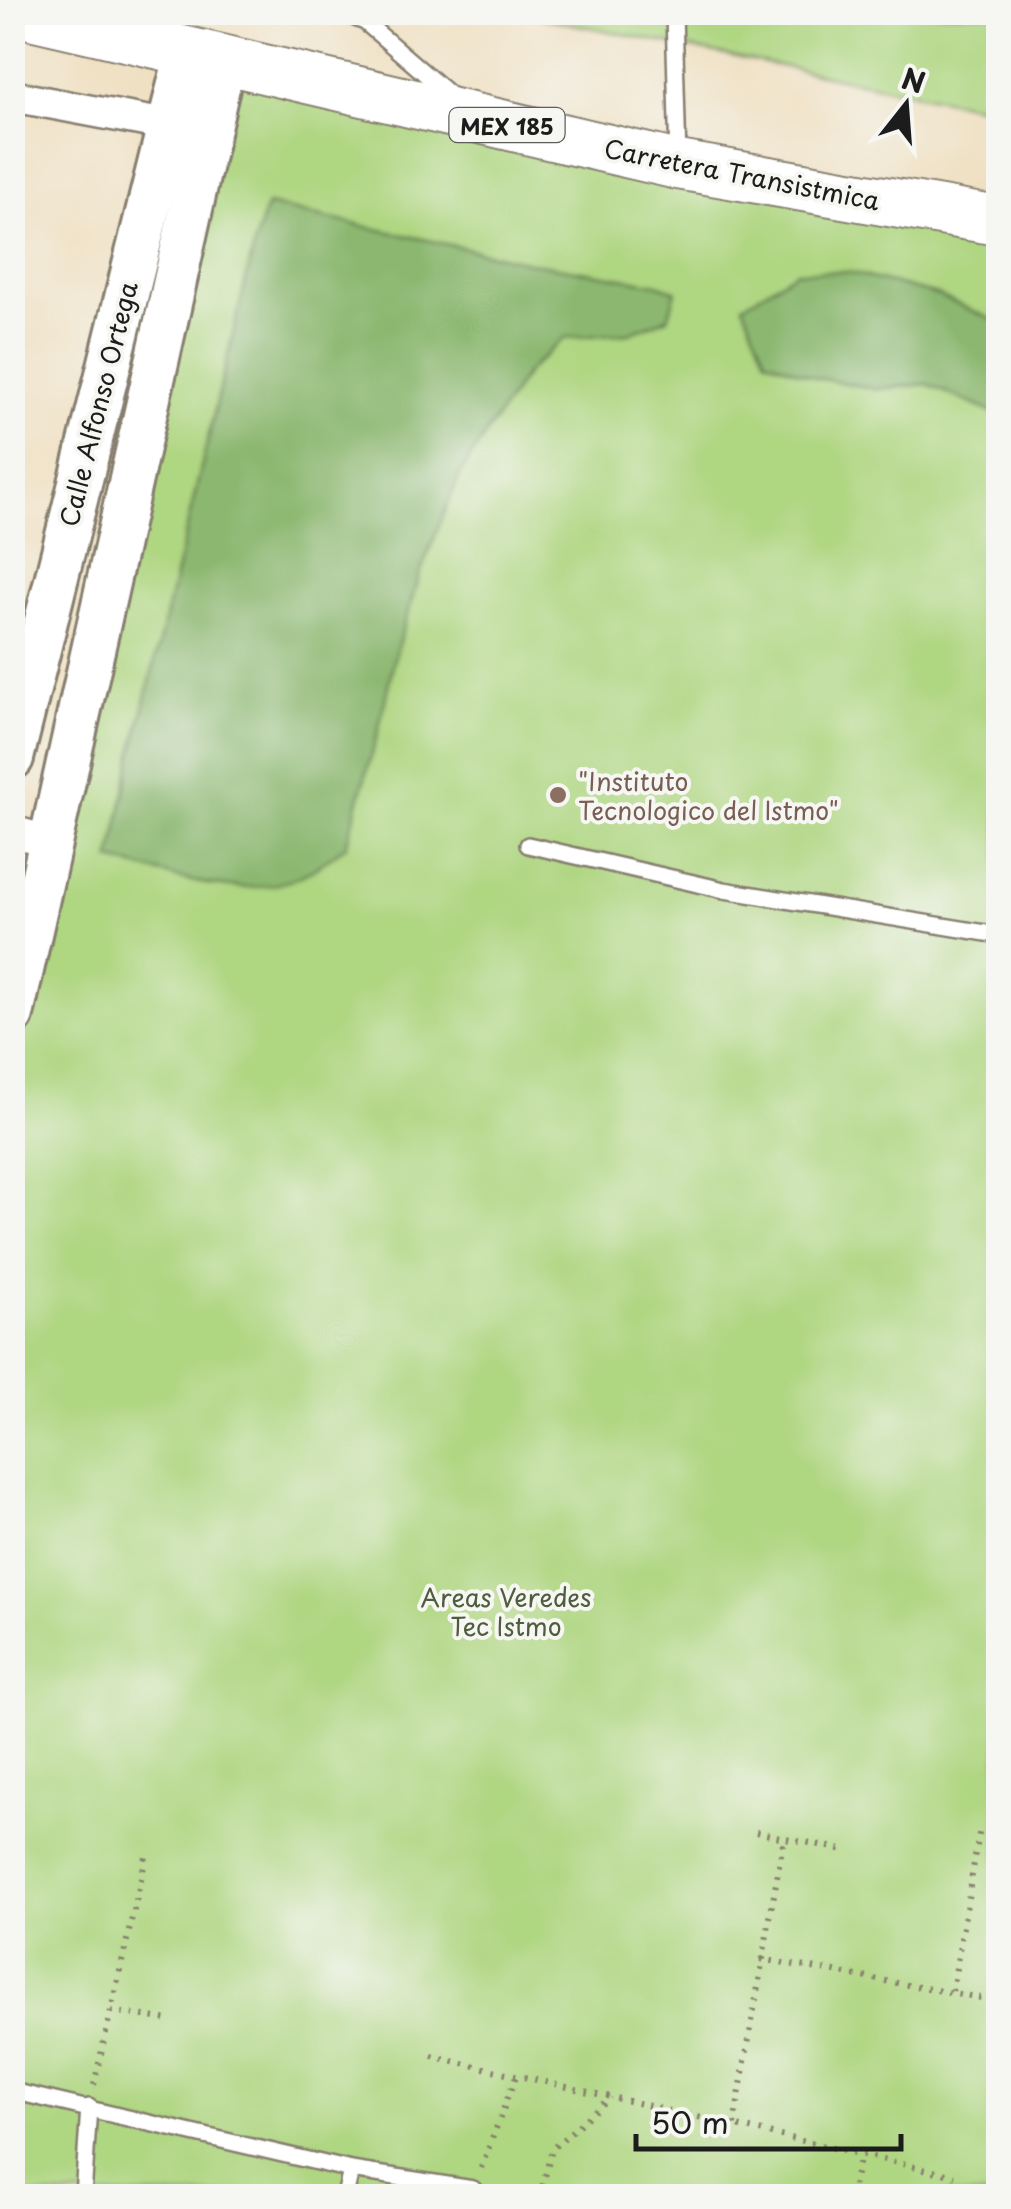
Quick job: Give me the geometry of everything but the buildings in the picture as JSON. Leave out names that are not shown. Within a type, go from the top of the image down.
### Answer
[{"type":"main road","name":"Carretera Transistmica","points":[[18,12],[678,165],[998,221]]},
{"type":"street","name":"Calle Alfonso Ortega","points":[[12,758],[166,125],[205,56]]},
{"type":"street","points":[[12,1015],[31,836],[205,56]]},
{"type":"street","points":[[12,96],[166,125]]},
{"type":"lane","points":[[340,12],[365,22],[477,118]]},
{"type":"lane","points":[[674,12],[678,165]]},
{"type":"lane","points":[[528,846],[724,890],[998,935]]},
{"type":"lane","points":[[12,2091],[351,2170],[476,2193]]},
{"type":"lane","points":[[84,2196],[89,2107]]},
{"type":"lane","points":[[346,2196],[351,2170]]},
{"type":"path","points":[[952,1991],[980,1828]]},
{"type":"path","points":[[756,1832],[844,1850]]},
{"type":"path","points":[[734,2125],[784,1837]]},
{"type":"path","points":[[89,2107],[146,1857]]},
{"type":"path","points":[[761,1959],[998,2001]]},
{"type":"path","points":[[111,2011],[169,2020]]},
{"type":"path","points":[[432,2056],[955,2176]]},
{"type":"path","points":[[476,2193],[516,2076]]},
{"type":"path","points":[[540,2196],[552,2150],[610,2097]]},
{"type":"path","points":[[851,2196],[860,2155]]},
{"type":"green space","points":[[518,13],[998,13],[998,110]]},
{"type":"green space","name":"Areas Veredes Tec Istmo","points":[[224,60],[998,227],[998,2196],[13,2196],[13,1026]]},
{"type":"green space","points":[[267,205],[676,291],[668,318],[629,333],[564,338],[527,372],[461,472],[420,573],[346,846],[301,876],[278,884],[231,887],[181,879],[111,860],[134,748]]},
{"type":"green space","points":[[797,271],[848,272],[937,295],[998,322],[998,415],[927,384],[877,389],[817,378],[766,359],[743,305]]},
{"type":"place","name":"\"Instituto Tecnologico del Istmo\"","points":[[558,795]]}]
